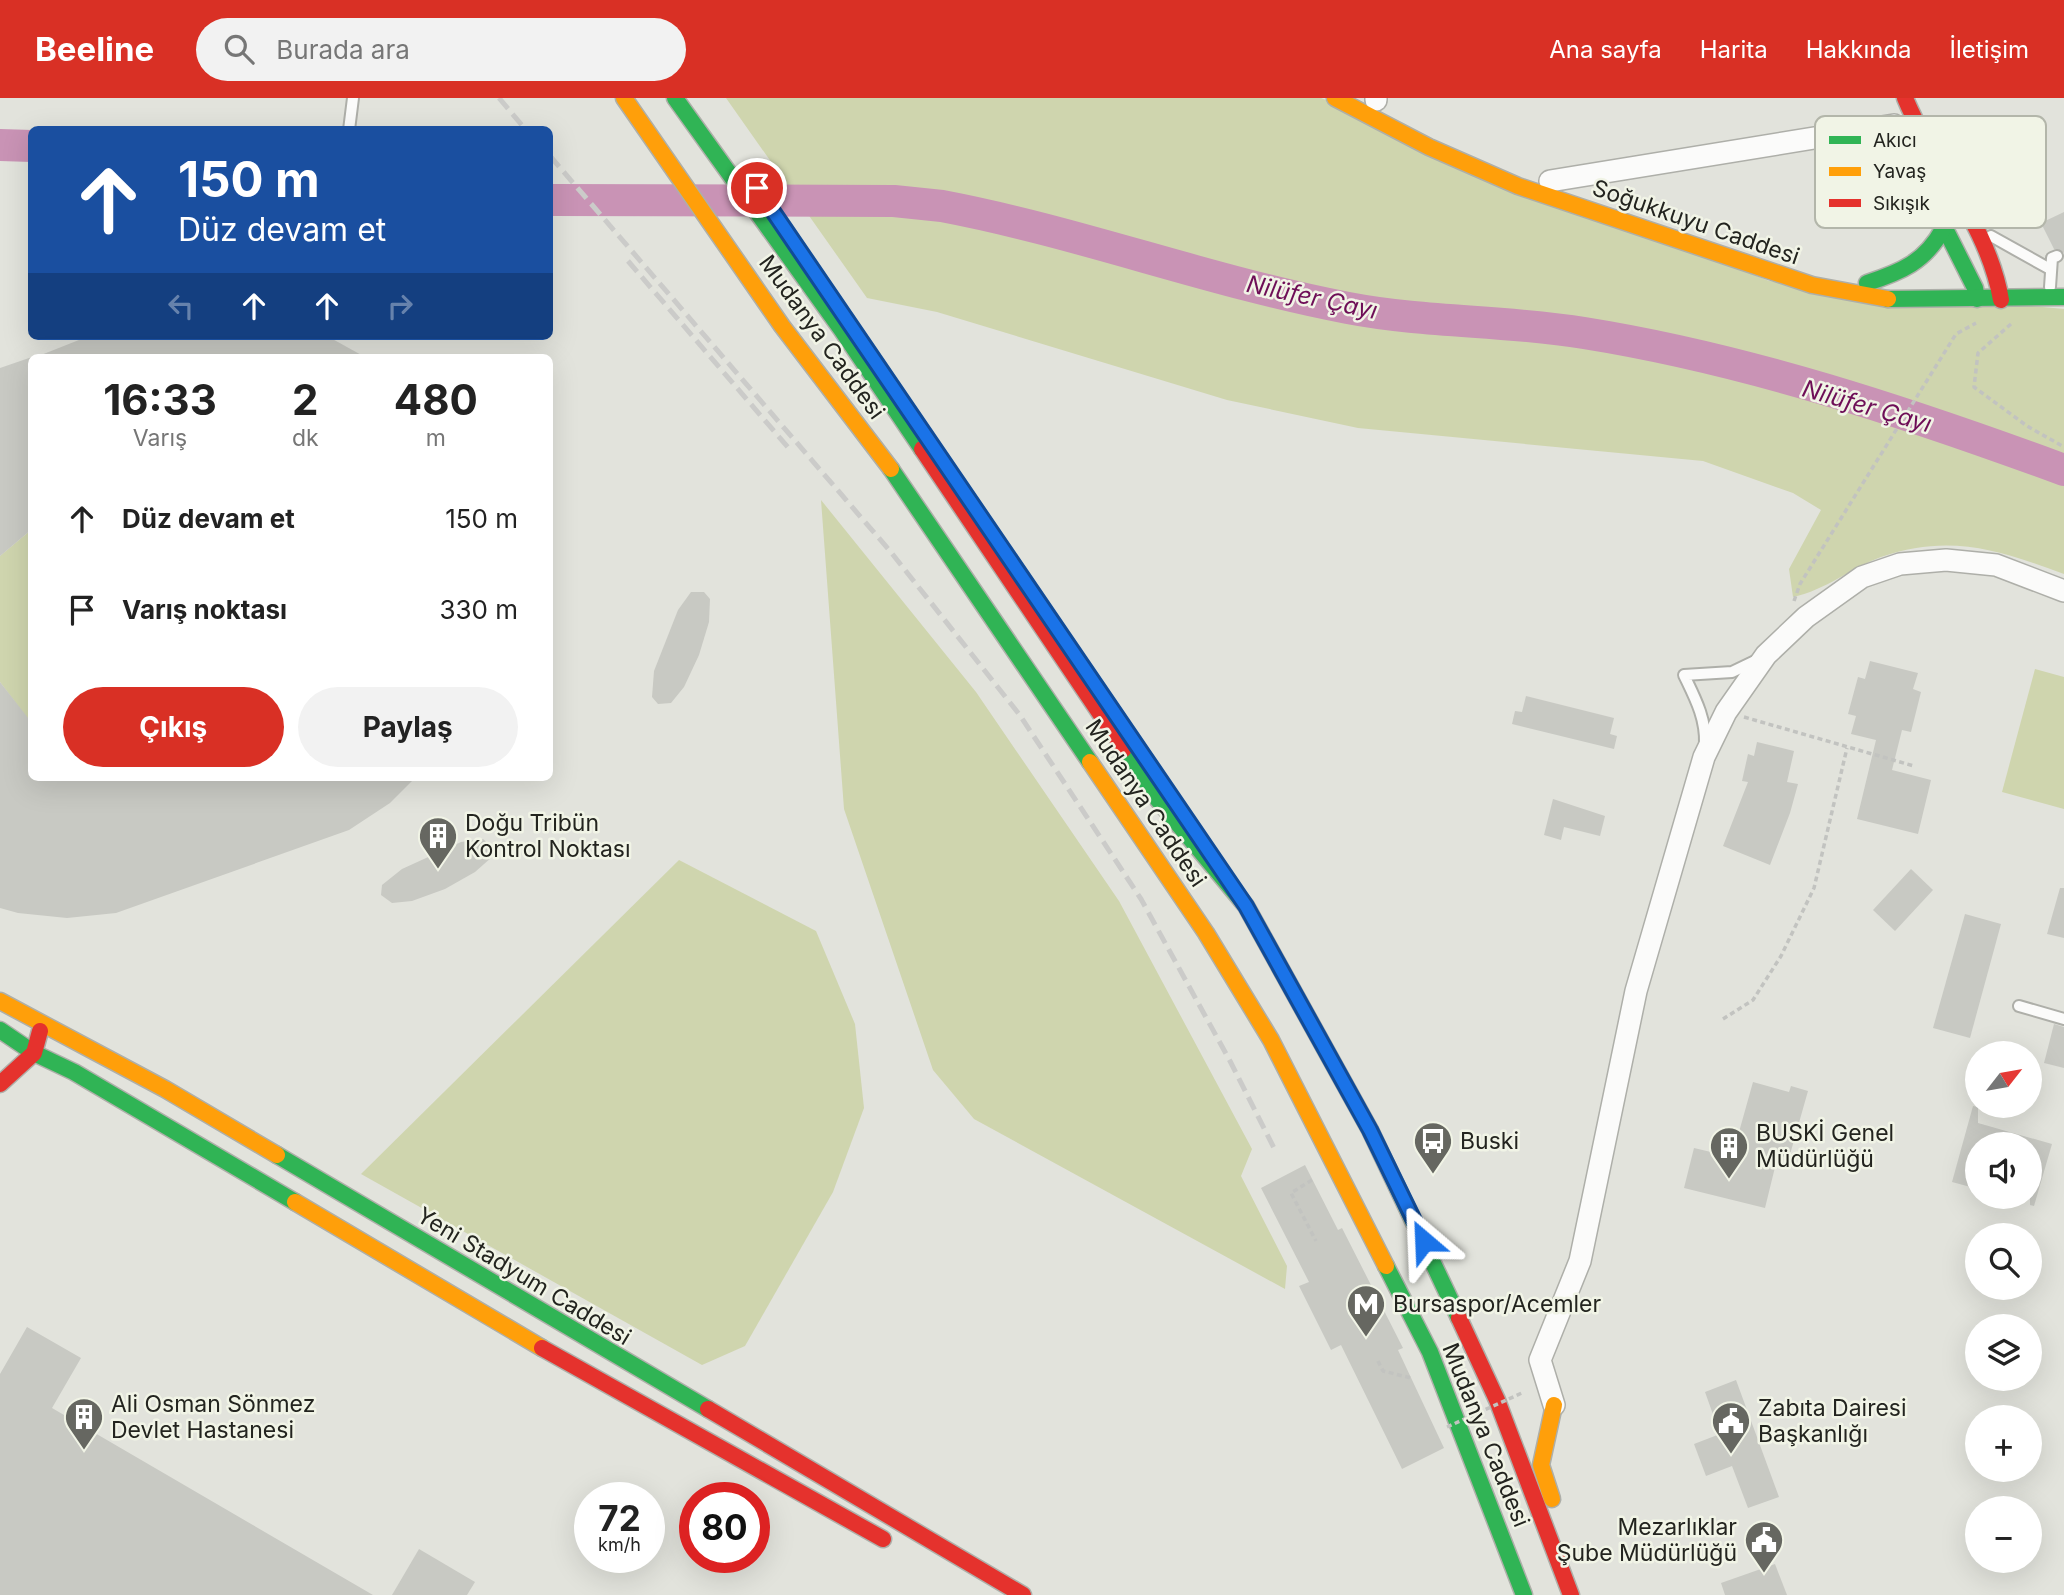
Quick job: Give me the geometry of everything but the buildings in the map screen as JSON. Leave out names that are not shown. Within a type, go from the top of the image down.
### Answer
[{"type":"main road","points":[[675,98],[702,119]]},
{"type":"main road","points":[[688,98],[702,119]]},
{"type":"main road","name":"Soğukkuyu Caddesi","points":[[1335,98],[1429,147],[1518,186],[1725,258],[1812,285],[1884,299],[2051,289],[2064,297]]},
{"type":"main road","points":[[1905,98],[1911,116]]},
{"type":"main road","name":"Mudanya Caddesi","points":[[618,101],[642,122],[782,326],[898,478],[1203,928],[1271,1040],[1430,1352],[1522,1592]]},
{"type":"main road","name":"Soğukkuyu Caddesi","points":[[1383,103],[1550,181],[1752,251],[1867,283],[1976,294]]},
{"type":"main road","name":"Mudanya Caddesi","points":[[702,119],[845,326],[1158,800],[1246,906],[1370,1130],[1434,1264],[1497,1400],[1571,1595]]},
{"type":"main road","points":[[1976,228],[1997,272],[2001,293]]},
{"type":"main road","points":[[1943,229],[1976,294]]},
{"type":"main road","points":[[1867,283],[1921,262],[1935,246],[1943,229]]},
{"type":"main road","name":"Yeni Stadyum Caddesi","points":[[0,1000],[165,1089],[1023,1595]]},
{"type":"main road","points":[[0,1084],[28,1048],[41,1024]]},
{"type":"main road","points":[[0,1030],[587,1374],[898,1547]]},
{"type":"main road","points":[[0,1072],[28,1048]]},
{"type":"main road","points":[[0,1084],[39,1074],[74,1072]]},
{"type":"main road","points":[[1554,1405],[1541,1465],[1571,1553],[1577,1595]]},
{"type":"street","points":[[1550,181],[1815,130]]},
{"type":"street","points":[[1554,1405],[1541,1360],[1580,1261],[1636,991],[1704,757],[1726,712],[1766,655],[1832,596],[1862,578],[1900,564],[1946,560],[1996,565],[2064,591]]},
{"type":"lane","points":[[350,126],[353,101]]},
{"type":"lane","points":[[1976,228],[2050,269]]},
{"type":"lane","points":[[2051,289],[2052,258],[2057,256]]},
{"type":"lane","points":[[1704,757],[1706,729],[1698,704],[1684,676],[1732,672],[1766,655]]},
{"type":"lane","points":[[2019,1006],[2064,1019]]},
{"type":"path","points":[[2051,289],[1978,353],[1974,387],[2026,426],[2064,447]]},
{"type":"path","points":[[1800,584],[1956,334]]},
{"type":"path","points":[[1726,712],[1914,766]]},
{"type":"path","points":[[1723,1019],[1754,1000],[1782,956],[1814,888],[1847,748]]},
{"type":"path","points":[[1316,1241],[1291,1193],[1336,1166]]},
{"type":"path","points":[[1378,1361],[1383,1371],[1416,1380]]},
{"type":"path","points":[[1447,1427],[1524,1392]]},
{"type":"green space","points":[[726,98],[1321,98],[1769,281],[2064,309],[2064,574],[1996,552],[1930,546],[1881,557],[1805,594],[1793,597],[1789,569],[1821,510],[1793,493],[1703,461],[1358,428],[1227,400],[937,312],[867,298]]},
{"type":"green space","points":[[821,500],[976,692],[1119,901],[1252,1149],[1241,1176],[1287,1266],[1285,1289],[974,1119],[933,1070],[844,809]]},
{"type":"green space","points":[[28,533],[28,719],[0,682],[0,556]]},
{"type":"green space","points":[[2035,669],[2064,677],[2064,809],[2002,792]]},
{"type":"green space","points":[[679,860],[816,931],[855,1024],[864,1108],[833,1192],[745,1346],[702,1365],[361,1174]]},
{"type":"waterway","name":"Nilüfer Çayı","points":[[0,145],[28,146]]},
{"type":"waterway","name":"Nilüfer Çayı","points":[[553,200],[894,201],[942,206],[1044,229],[1246,285],[1348,308],[1555,329],[1706,357],[1887,408],[2064,470]]},
{"type":"railway","points":[[499,98],[523,126]]},
{"type":"railway","points":[[553,159],[890,551],[1019,714],[1141,899],[1230,1061],[1275,1150]]},
{"type":"railway","points":[[628,261],[792,452]]},
{"type":"traffic: fast","points":[[675,98],[841,329],[922,449]]},
{"type":"traffic: fast","points":[[1945,228],[1975,288],[1977,299]]},
{"type":"traffic: fast","points":[[1867,283],[1891,275],[1920,258],[1943,229]]},
{"type":"traffic: fast","points":[[1888,299],[2064,297]]},
{"type":"traffic: fast","points":[[891,469],[1090,762]]},
{"type":"traffic: fast","points":[[1124,749],[1158,800],[1246,906],[1370,1130],[1459,1318]]},
{"type":"traffic: fast","points":[[0,1030],[34,1053],[74,1072],[295,1202]]},
{"type":"traffic: fast","points":[[277,1155],[708,1409]]},
{"type":"traffic: fast","points":[[1386,1266],[1430,1352],[1524,1595]]},
{"type":"traffic: slow","points":[[624,98],[782,326],[891,469]]},
{"type":"traffic: slow","points":[[1335,98],[1429,147],[1518,186],[1812,285],[1888,299]]},
{"type":"traffic: slow","points":[[1090,762],[1206,933],[1271,1040],[1386,1266]]},
{"type":"traffic: slow","points":[[0,1001],[165,1089],[277,1155]]},
{"type":"traffic: slow","points":[[295,1202],[542,1348]]},
{"type":"traffic: slow","points":[[1552,1499],[1541,1465],[1554,1405]]},
{"type":"traffic: jam","points":[[1905,98],[1913,116]]},
{"type":"traffic: jam","points":[[1976,228],[1994,272],[2001,300]]},
{"type":"traffic: jam","points":[[922,449],[1124,749]]},
{"type":"traffic: jam","points":[[0,1084],[34,1053],[40,1031]]},
{"type":"traffic: jam","points":[[1459,1318],[1497,1400],[1571,1595]]},
{"type":"traffic: jam","points":[[542,1348],[883,1539]]},
{"type":"traffic: jam","points":[[708,1409],[1023,1595]]},
{"type":"place","name":"Doğu Tribün Kontrol Noktası","points":[[438,870]]},
{"type":"place","name":"Buski","points":[[1433,1175]]},
{"type":"place","name":"BUSKİ Genel Müdürlüğü","points":[[1729,1180]]},
{"type":"place","name":"Bursaspor/Acemler","points":[[1366,1338]]},
{"type":"place","name":"Ali Osman Sönmez Devlet Hastanesi","points":[[84,1451]]},
{"type":"place","name":"Zabıta Dairesi Başkanlığı","points":[[1731,1455]]},
{"type":"place","name":"Mezarlıklar Şube Müdürlüğü","points":[[1764,1574]]},
{"type":"route","points":[[757,188],[1246,906],[1370,1130],[1424,1241]]}]
